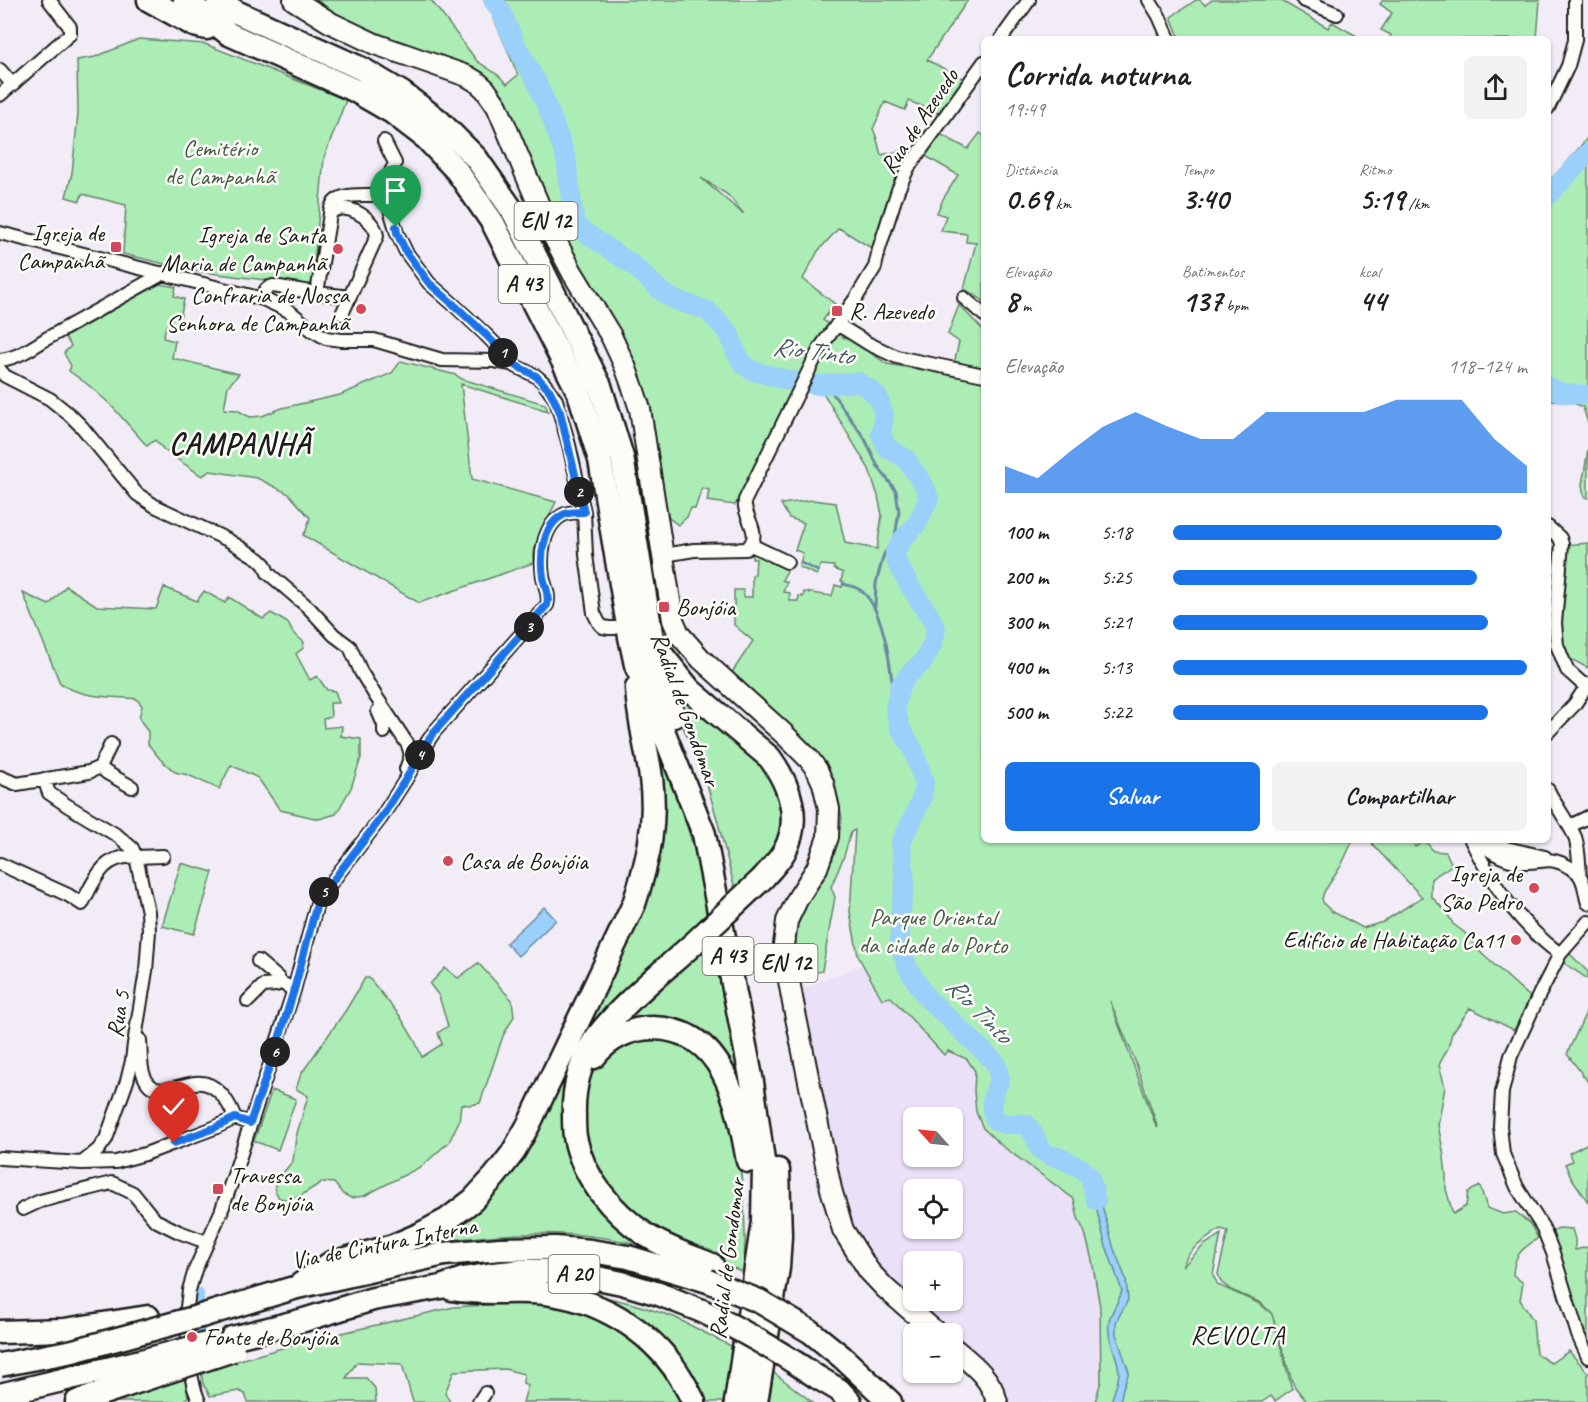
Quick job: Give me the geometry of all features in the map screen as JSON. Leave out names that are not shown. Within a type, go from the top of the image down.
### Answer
[{"type":"highway","points":[[149,0],[194,25],[229,34]]},
{"type":"highway","name":"Radial de Gondomar","points":[[185,0],[229,34],[354,90],[392,112],[426,138],[457,171],[494,223],[579,393],[600,460],[636,665],[704,834],[752,1082],[764,1168],[763,1221],[736,1402]]},
{"type":"highway","name":"Radial de Gondomar","points":[[218,0],[236,12],[362,69],[402,93],[438,120],[476,158],[514,213],[600,386],[622,457],[657,669],[717,830],[767,1082],[778,1170],[780,1236],[778,1268],[756,1402]]},
{"type":"highway","points":[[653,644],[690,690],[770,758],[781,772],[788,789],[793,822],[784,851],[763,879],[607,1024],[585,1056],[574,1101],[574,1134],[584,1165],[599,1191],[623,1217],[645,1234],[710,1273],[741,1280],[759,1302],[811,1332],[842,1357],[890,1402]]},
{"type":"highway","points":[[297,1287],[331,1263],[393,1246],[447,1220],[473,1200],[495,1176],[512,1154],[529,1124],[634,904],[646,867],[652,838],[653,808],[651,778],[637,695],[636,665]]},
{"type":"highway","points":[[577,1084],[600,1049],[627,1032],[642,1028],[664,1029],[682,1034],[711,1053],[735,1096],[742,1126],[751,1181],[757,1259]]},
{"type":"highway","name":"Via de Cintura Interna","points":[[0,1365],[73,1351],[297,1287],[444,1254],[500,1249],[555,1248],[591,1251],[710,1273]]},
{"type":"highway","name":"A 20","points":[[154,1367],[373,1299],[441,1287],[463,1279],[493,1274],[553,1271],[622,1283],[659,1294],[702,1311],[735,1326],[792,1361],[839,1390],[850,1402]]},
{"type":"highway","points":[[441,1287],[466,1291],[532,1292],[555,1295],[574,1298],[611,1313],[646,1338],[673,1366],[694,1402]]},
{"type":"highway","points":[[0,1332],[64,1330],[148,1317],[201,1316]]},
{"type":"highway","points":[[0,1395],[154,1367]]},
{"type":"highway","points":[[77,1402],[154,1367]]},
{"type":"highway","points":[[817,1377],[831,1402]]},
{"type":"main road","name":"EN 12","points":[[294,0],[331,23],[375,44],[467,76],[477,82],[492,97],[546,222],[572,272],[611,336],[625,366],[640,409],[664,555],[668,621],[700,659],[809,759],[823,783],[829,809],[828,837],[817,868],[787,921],[784,945],[793,1003],[831,1189],[843,1230],[869,1271],[925,1323]]},
{"type":"main road","points":[[963,1357],[990,1383],[997,1402]]},
{"type":"street","points":[[0,95],[70,34],[70,27],[49,0]]},
{"type":"street","points":[[1003,36],[1029,0]]},
{"type":"street","points":[[1304,0],[1337,14]]},
{"type":"street","points":[[1551,102],[1568,66],[1575,40],[1575,0]]},
{"type":"street","points":[[1152,2],[1168,36]]},
{"type":"street","name":"Rua de Azevedo","points":[[751,545],[752,523],[744,506],[745,500],[820,348],[875,267],[898,190],[908,168],[981,66]]},
{"type":"street","points":[[0,70],[13,85]]},
{"type":"street","points":[[384,141],[395,163],[390,173],[389,206],[397,233],[406,252],[429,283],[485,334],[511,363]]},
{"type":"street","points":[[316,293],[333,203],[343,196],[388,194]]},
{"type":"street","points":[[330,214],[335,209],[357,212],[371,222],[377,234],[342,314]]},
{"type":"street","points":[[0,233],[263,299],[289,310],[316,333],[326,338],[374,340],[442,360],[511,363],[536,376],[556,400],[569,445],[584,512],[586,555],[594,613],[603,627],[615,628]]},
{"type":"street","points":[[0,360],[10,359],[34,347],[164,273]]},
{"type":"street","points":[[263,299],[267,288],[273,286],[350,297]]},
{"type":"street","points":[[964,298],[981,312]]},
{"type":"street","points":[[837,324],[869,344],[897,357],[981,374]]},
{"type":"street","points":[[0,370],[5,376],[56,403],[70,415],[137,494],[156,506],[228,540],[259,559],[265,565],[268,573],[309,608],[334,635],[350,647],[370,687],[408,745],[411,754],[405,773],[406,779]]},
{"type":"street","points":[[199,1402],[192,1381],[186,1316],[187,1295],[229,1189],[271,1064],[318,900],[381,818],[424,747],[438,729],[542,612],[549,601],[542,567],[548,531],[559,517],[584,512]]},
{"type":"street","points":[[1551,530],[1560,538],[1562,544],[1555,623],[1557,645],[1567,670],[1587,686],[1574,705],[1551,729]]},
{"type":"street","points":[[664,555],[694,550],[746,549],[751,545],[787,562]]},
{"type":"street","points":[[370,687],[384,725],[384,732]]},
{"type":"street","points":[[0,777],[17,784],[89,772],[100,767],[111,744]]},
{"type":"street","points":[[100,767],[132,787]]},
{"type":"street","points":[[44,779],[49,793],[118,836],[132,848],[136,857]]},
{"type":"street","points":[[1551,797],[1570,826],[1576,840],[1580,876],[1588,903]]},
{"type":"street","points":[[1570,826],[1588,817]]},
{"type":"street","points":[[1473,843],[1513,911],[1543,941],[1560,954]]},
{"type":"street","points":[[1480,843],[1500,857],[1512,860],[1524,862],[1555,860]]},
{"type":"street","points":[[1498,843],[1506,848],[1555,860],[1575,870],[1580,876]]},
{"type":"street","points":[[0,864],[68,895],[82,904],[98,875],[115,859],[127,856],[163,856]]},
{"type":"street","name":"Rua 5","points":[[81,1163],[98,1150],[106,1139],[130,1071],[146,971],[149,931],[148,912],[136,857]]},
{"type":"street","points":[[1588,922],[1560,954],[1511,1056],[1502,1092],[1500,1126],[1503,1154],[1517,1187],[1543,1228],[1578,1335],[1588,1357]]},
{"type":"street","points":[[258,961],[280,982],[294,990]]},
{"type":"street","points":[[248,1001],[261,987],[276,985],[280,982]]},
{"type":"street","points":[[140,1011],[142,1072],[148,1083],[163,1090],[196,1083],[207,1085],[225,1096],[235,1118]]},
{"type":"street","points":[[0,1158],[81,1163],[116,1162],[145,1155],[235,1118],[250,1123]]},
{"type":"street","points":[[101,1163],[108,1183]]},
{"type":"street","points":[[22,1209],[40,1201],[108,1183],[116,1184],[133,1193],[155,1220],[207,1244]]},
{"type":"shaded area","points":[[863,964],[880,999],[891,996],[944,1055],[948,1051],[967,1059],[975,1071],[976,1112],[983,1128],[1001,1145],[1074,1199],[1092,1260],[1100,1307],[1102,1366],[1101,1381],[1095,1402],[1006,1402],[995,1376],[963,1345],[963,1323],[939,1323],[925,1311],[963,1311],[963,1251],[903,1251],[903,1292],[878,1271],[849,1222],[802,989]]},
{"type":"green space","name":"Parque Oriental da cidade do Porto","points":[[313,0],[431,0],[477,61],[507,84],[518,75],[486,0],[968,0],[927,60],[966,80],[941,114],[909,101],[905,110],[885,102],[873,129],[881,155],[917,147],[896,176],[873,249],[839,228],[818,251],[803,279],[835,304],[823,320],[887,364],[981,381],[981,843],[1352,843],[1322,899],[1331,911],[1363,928],[1383,922],[1422,897],[1372,843],[1413,843],[1415,847],[1427,843],[1433,851],[1446,852],[1452,865],[1431,879],[1431,896],[1447,913],[1453,924],[1465,933],[1480,952],[1530,997],[1514,1030],[1470,1008],[1452,1033],[1448,1048],[1439,1065],[1445,1087],[1438,1125],[1446,1174],[1446,1189],[1453,1214],[1466,1206],[1468,1192],[1480,1186],[1487,1208],[1503,1214],[1516,1212],[1530,1224],[1538,1238],[1527,1245],[1517,1257],[1513,1275],[1523,1283],[1520,1300],[1533,1320],[1536,1354],[1551,1363],[1569,1351],[1588,1373],[1588,1402],[1307,1402],[1292,1381],[1272,1314],[1292,1389],[1275,1401],[1271,1396],[1262,1402],[1095,1402],[1101,1381],[1100,1307],[1092,1260],[1074,1199],[1001,1145],[983,1128],[976,1112],[975,1071],[967,1059],[948,1051],[944,1055],[891,997],[882,999],[858,956],[850,912],[855,830],[851,832],[831,887],[835,897],[822,971],[796,977],[796,923],[810,892],[833,859],[842,818],[833,777],[796,734],[731,674],[753,641],[734,625],[734,590],[743,590],[744,597],[752,597],[752,575],[755,574],[756,559],[752,559],[752,551],[789,567],[782,580],[787,582],[783,592],[790,593],[789,601],[798,601],[799,596],[803,597],[804,592],[832,596],[835,585],[842,587],[843,573],[834,569],[834,566],[821,565],[817,575],[799,567],[803,553],[795,550],[804,523],[789,518],[781,504],[813,500],[836,503],[845,543],[877,549],[882,515],[869,469],[824,394],[809,388],[793,388],[746,487],[735,505],[707,501],[709,490],[702,488],[695,509],[691,508],[687,517],[678,525],[664,514],[653,452],[505,104],[426,53],[343,18]],"holes":[[[701,178],[728,195],[743,213]],[[1110,1001],[1134,1058],[1158,1128],[1156,1126]],[[1220,1229],[1228,1231],[1218,1274],[1221,1282],[1231,1290],[1261,1303],[1272,1314],[1260,1304],[1218,1285],[1213,1275],[1221,1234],[1204,1245],[1183,1266],[1188,1255]]]},
{"type":"green space","points":[[1196,0],[1200,0],[1205,5],[1212,0],[1280,0],[1328,28],[1332,22],[1357,36],[1179,36],[1171,17]]},
{"type":"green space","points":[[1383,0],[1540,0],[1537,36],[1391,36],[1381,30],[1392,13],[1380,4]]},
{"type":"green space","name":"Cemitério de Campanhã","points":[[139,39],[205,44],[346,100],[324,158],[312,286],[194,271],[123,254],[126,205],[82,194],[80,201],[66,197],[72,173],[78,114],[77,60],[95,57]]},
{"type":"green space","points":[[940,134],[968,149],[981,134],[981,299],[964,289],[976,243],[966,242],[967,234],[941,231],[946,216],[937,213],[958,175],[924,155]]},
{"type":"green space","points":[[1588,137],[1588,423],[1583,407],[1569,401],[1551,400],[1551,181]]},
{"type":"green space","points":[[159,284],[176,287],[174,296],[184,299],[178,328],[166,326],[163,338],[175,341],[172,358],[239,374],[228,386],[224,409],[237,410],[250,417],[262,416],[282,408],[340,395],[392,373],[401,361],[456,375],[462,379],[545,404],[548,411],[461,384],[472,479],[556,502],[535,545],[533,563],[419,603],[303,535],[310,518],[289,494],[257,478],[210,471],[202,476],[164,450],[155,440],[147,446],[110,404],[69,371],[71,366],[64,353],[71,346],[65,337]]},
{"type":"green space","points":[[959,305],[981,328],[981,368],[954,364],[959,342],[948,334]]},
{"type":"green space","points":[[1588,450],[1588,498],[1584,497],[1582,485]]},
{"type":"green space","points":[[1588,543],[1588,668],[1567,657],[1560,633],[1564,545]]},
{"type":"green space","points":[[66,586],[97,606],[156,609],[164,587],[197,601],[204,591],[225,603],[229,597],[263,619],[271,613],[288,623],[293,633],[304,642],[303,648],[296,654],[310,680],[317,676],[327,690],[335,691],[339,703],[330,703],[331,717],[323,719],[324,728],[342,726],[341,736],[361,739],[361,758],[351,788],[336,814],[319,819],[280,810],[258,778],[231,765],[219,789],[188,775],[175,772],[148,744],[148,732],[139,718],[142,706],[137,699],[89,694],[60,683],[23,593],[49,605]]},
{"type":"green space","points":[[665,670],[752,752],[782,792],[782,841],[736,893],[706,781],[667,689]]},
{"type":"green space","points":[[647,723],[692,842],[704,893],[707,919],[568,1075],[563,1104],[563,1134],[570,1163],[585,1189],[650,1248],[623,1241],[567,1234],[511,1234],[428,1243],[492,1185],[638,902]]},
{"type":"green space","points":[[181,863],[213,872],[194,934],[162,926]]},
{"type":"green space","points":[[712,936],[745,1103],[705,1045],[609,1032]]},
{"type":"green space","points":[[1567,951],[1588,972],[1588,979],[1558,959]]},
{"type":"green space","points":[[478,963],[512,1000],[514,1016],[503,1036],[480,1103],[461,1104],[459,1121],[449,1142],[422,1166],[364,1196],[351,1198],[343,1194],[334,1183],[322,1182],[300,1196],[279,1198],[275,1190],[275,1182],[293,1161],[296,1137],[308,1096],[296,1089],[301,1074],[346,1010],[365,978],[369,978],[400,1016],[422,1057],[442,1044],[438,1033],[448,1026],[439,996],[430,984],[445,968],[458,978]]},
{"type":"green space","points":[[1588,1008],[1588,1082],[1567,1054]]},
{"type":"green space","points":[[651,1036],[686,1045],[711,1070],[730,1114],[744,1203],[744,1273],[647,1226],[602,1183],[579,1128],[585,1079],[592,1066],[612,1047]]},
{"type":"green space","points":[[272,1090],[296,1099],[278,1150],[254,1141]]},
{"type":"green space","points":[[1588,1143],[1588,1202],[1565,1164],[1572,1161],[1569,1153]]},
{"type":"green space","points":[[1559,1228],[1572,1229],[1575,1250],[1588,1247],[1588,1345],[1581,1331],[1548,1233]]},
{"type":"green space","points":[[596,1295],[674,1317],[733,1347],[724,1402],[697,1402],[685,1379]]},
{"type":"green space","points":[[505,1304],[551,1305],[592,1317],[610,1327],[627,1338],[657,1367],[680,1402],[523,1402],[528,1385],[523,1383],[524,1374],[505,1369],[454,1371],[445,1393],[450,1402],[413,1402],[402,1364],[357,1362],[346,1378],[366,1378],[375,1388],[376,1402],[248,1402],[245,1394],[239,1391],[210,1396],[203,1384],[201,1371],[303,1342],[454,1307]]},
{"type":"green space","points":[[773,1372],[812,1402],[765,1402]]},
{"type":"green space","points":[[184,1376],[188,1396],[184,1402],[101,1402]]},
{"type":"water","points":[[544,907],[556,920],[518,956],[506,943]]},
{"type":"water","points":[[1089,1169],[1093,1173],[1114,1249],[1126,1279],[1128,1300],[1116,1323],[1116,1334],[1129,1372],[1120,1402],[1113,1402],[1112,1399],[1119,1372],[1109,1328],[1110,1318],[1122,1291],[1105,1243],[1091,1187],[1086,1179]]},
{"type":"waterway","name":"Rio Tinto","points":[[493,0],[501,11],[551,116],[566,158],[574,220],[577,227],[634,266],[662,292],[675,300],[708,311],[729,333],[743,364],[753,371],[819,385],[857,382],[868,388],[878,397],[884,415],[881,434],[887,448],[905,458],[924,485],[929,498],[917,524],[895,552],[896,561],[936,629],[933,643],[923,662],[909,674],[900,686],[895,709],[900,728],[913,749],[924,781],[922,798],[901,842],[905,884],[900,915],[900,946],[908,968],[926,997],[996,1063],[1000,1080],[992,1100],[995,1120],[1004,1124],[1026,1124],[1040,1149],[1050,1156],[1058,1157],[1081,1168],[1090,1177],[1096,1200]]},
{"type":"waterway","points":[[1551,192],[1588,153]]},
{"type":"waterway","points":[[828,387],[865,439],[877,465],[896,491],[899,512],[895,537],[884,554],[876,583],[875,607]]},
{"type":"waterway","points":[[1551,388],[1563,393],[1588,395]]},
{"type":"waterway","points":[[801,563],[818,571]]},
{"type":"waterway","points":[[843,584],[857,588],[867,596],[875,609],[886,642],[895,709]]},
{"type":"waterway","points":[[198,1294],[201,1349]]},
{"type":"place","name":"Igreja de Campanhã","points":[[116,247]]},
{"type":"place","name":"Igreja de Santa Maria de Campanhã","points":[[338,249]]},
{"type":"place","name":"Confraria de Nossa Senhora de Campanhã","points":[[361,309]]},
{"type":"place","name":"R. Azevedo","points":[[837,311]]},
{"type":"place","name":"Bonjóia","points":[[664,607]]},
{"type":"place","name":"Casa de Bonjóia","points":[[448,861]]},
{"type":"place","name":"Igreja de São Pedro","points":[[1534,888]]},
{"type":"place","name":"Edifício de Habitação Ca11","points":[[1516,940]]},
{"type":"place","name":"Travessa de Bonjóia","points":[[218,1189]]},
{"type":"place","name":"Fonte de Bonjóia","points":[[192,1337]]},
{"type":"district","name":"CAMPANHÃ","points":[[240,444]]},
{"type":"district","name":"REVOLTA","points":[[1238,1335]]},
{"type":"route","points":[[174,1143],[235,1118],[250,1123],[294,990],[318,900],[392,803],[434,732],[547,605],[549,596],[542,567],[548,531],[559,517],[584,512],[556,400],[543,382],[511,363],[485,334],[429,283],[406,252],[396,227]]}]
